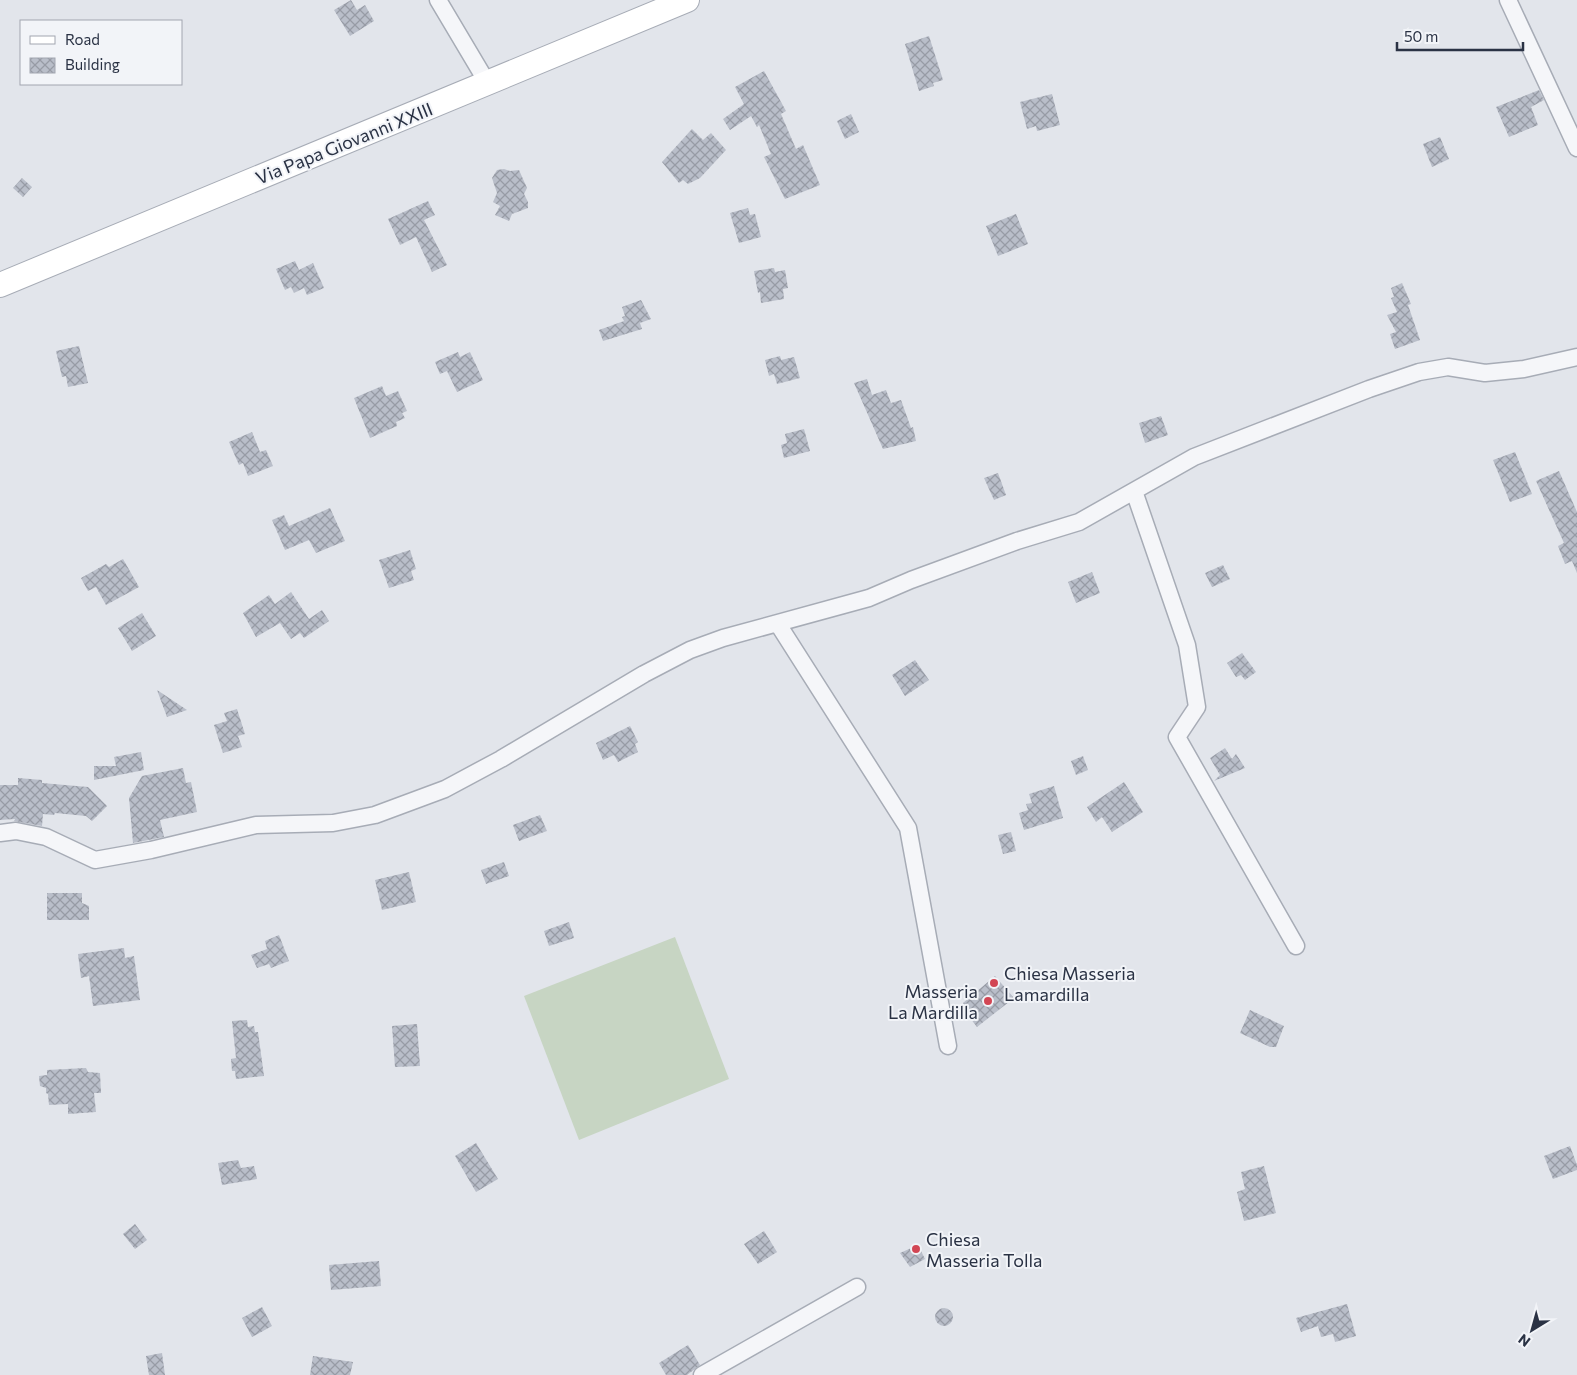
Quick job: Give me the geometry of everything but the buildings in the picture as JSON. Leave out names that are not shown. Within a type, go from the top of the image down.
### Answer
[{"type":"main road","name":"Via Papa Giovanni XXIII","points":[[0,285],[687,0]]},
{"type":"street","points":[[438,0],[488,84]]},
{"type":"street","points":[[1508,0],[1577,148]]},
{"type":"street","points":[[0,833],[16,831],[46,837],[94,860],[151,850],[256,825],[333,823],[375,815],[445,789],[501,759],[644,674],[690,650],[723,638],[869,598],[911,580],[1000,547],[1079,522],[1194,458],[1369,388],[1419,372],[1448,367],[1485,373],[1524,369],[1577,357]]},
{"type":"street","points":[[1134,491],[1187,645],[1197,707],[1177,736],[1296,946]]},
{"type":"street","points":[[778,624],[908,828],[948,1046]]},
{"type":"street","points":[[702,1375],[858,1288]]},
{"type":"green space","points":[[675,937],[729,1079],[579,1140],[524,996]]},
{"type":"place","name":"Chiesa Masseria Lamardilla","points":[[994,983]]},
{"type":"place","name":"Masseria La Mardilla","points":[[988,1001]]},
{"type":"place","name":"Chiesa Masseria Tolla","points":[[916,1249]]}]
